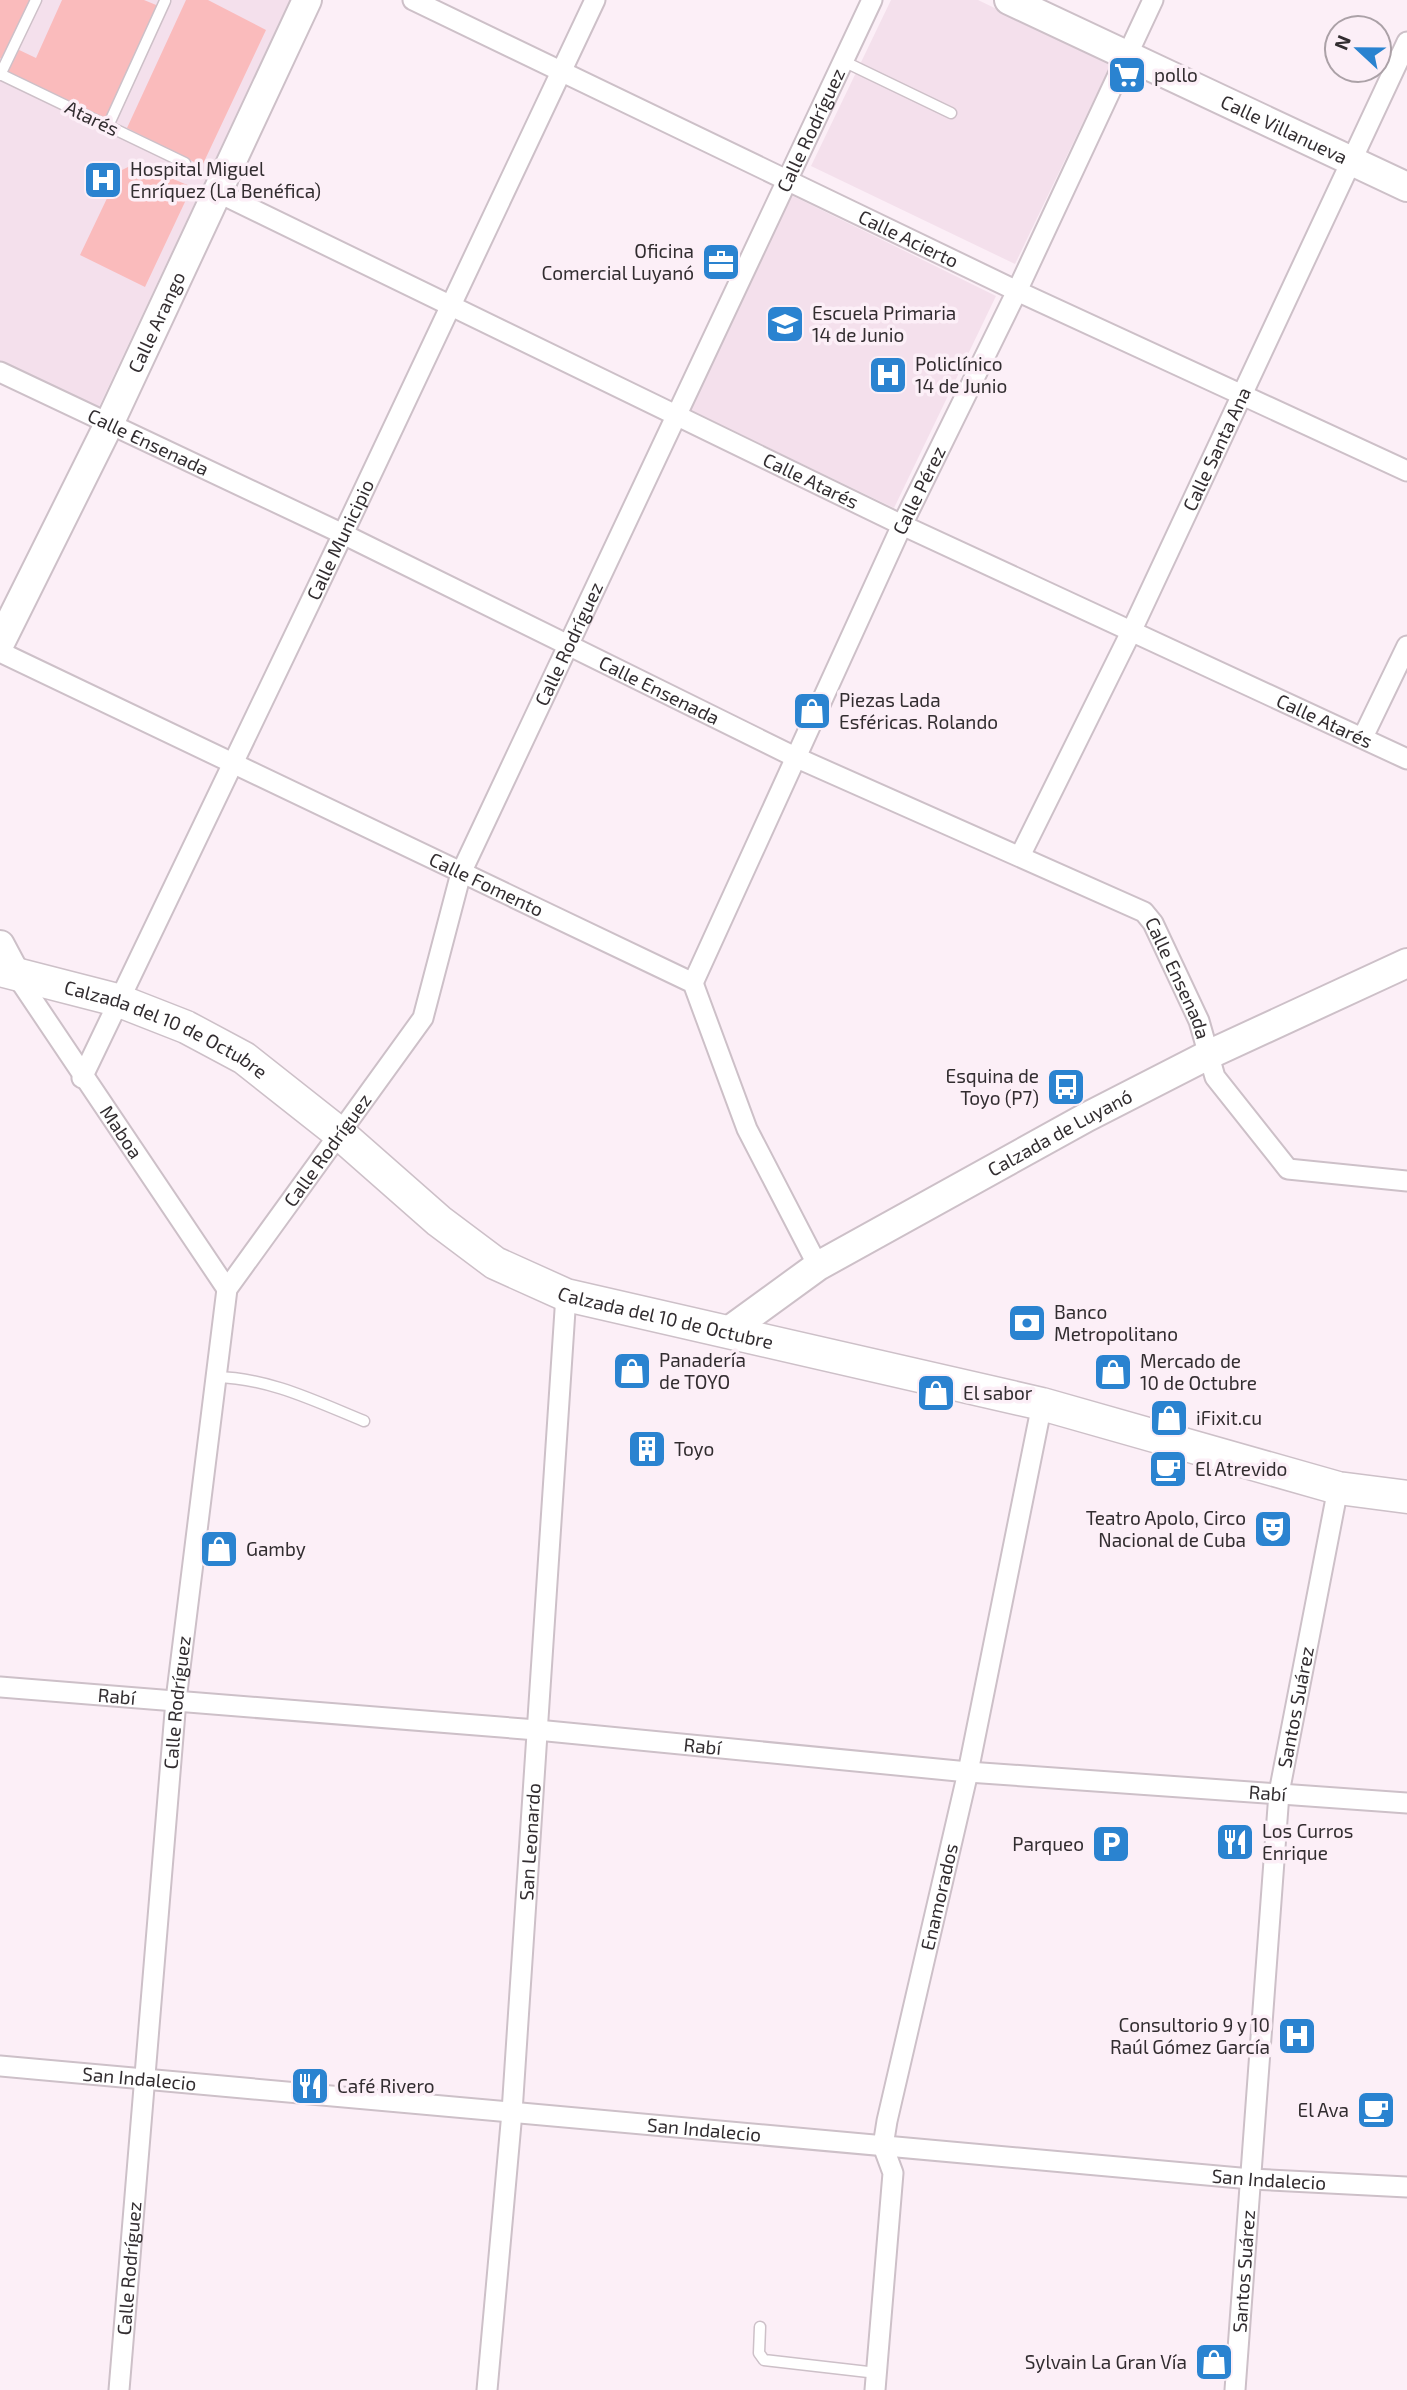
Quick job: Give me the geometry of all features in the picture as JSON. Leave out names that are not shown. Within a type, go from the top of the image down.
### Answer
[{"type":"main road","name":"Calzada del 10 de Octubre","points":[[8,973],[117,1000],[186,1027],[244,1058],[339,1133],[439,1220],[495,1263],[566,1295],[730,1330],[1042,1404],[1338,1488],[1407,1497]]},
{"type":"street","name":"Calle Arango","points":[[0,643],[109,424],[307,0]]},
{"type":"street","name":"Calle Acierto","points":[[413,0],[1017,291],[1407,471]]},
{"type":"street","name":"Calle Municipio","points":[[82,1078],[117,1000],[234,764],[595,0]]},
{"type":"street","name":"Calle Rodríguez","points":[[119,2390],[176,1700],[228,1289],[425,1014],[461,873],[872,0]]},
{"type":"street","name":"Calle Villanueva","points":[[1009,0],[1407,187]]},
{"type":"street","name":"Calle Pérez","points":[[693,984],[794,757],[902,525],[1017,291],[1153,0]]},
{"type":"street","name":"Calle Santa Ana","points":[[1020,856],[1130,632],[1407,42]]},
{"type":"street","name":"Calle Atarés","points":[[219,193],[902,525],[1407,758]]},
{"type":"street","name":"Calle Ensenada","points":[[0,372],[343,534],[794,757],[1020,856],[1149,917],[1199,1021],[1215,1077],[1288,1169],[1407,1181]]},
{"type":"street","points":[[1363,737],[1407,646]]},
{"type":"street","name":"Calle Fomento","points":[[0,652],[693,984]]},
{"type":"street","points":[[0,945],[8,973]]},
{"type":"street","name":"Calzada de Luyanó","points":[[730,1330],[818,1266],[1087,1117],[1210,1054],[1407,963]]},
{"type":"street","name":"Maboa","points":[[8,973],[228,1289]]},
{"type":"street","points":[[693,984],[747,1129],[818,1266]]},
{"type":"street","name":"San Leonardo","points":[[487,2390],[512,2112],[566,1295]]},
{"type":"street","name":"Enamorados","points":[[876,2381],[893,2173],[883,2146],[968,1772],[1042,1404]]},
{"type":"street","name":"Santos Suárez","points":[[1235,2390],[1279,1793],[1338,1488]]},
{"type":"street","name":"Rabí","points":[[0,1687],[537,1730],[968,1772],[1407,1803]]},
{"type":"street","name":"San Indalecio","points":[[0,2066],[1251,2179],[1407,2188]]},
{"type":"lane","points":[[0,75],[36,0]]},
{"type":"lane","points":[[108,126],[166,1]]},
{"type":"lane","points":[[842,61],[951,113]]},
{"type":"lane","name":"Atarés","points":[[0,75],[185,163]]},
{"type":"lane","points":[[216,1377],[246,1377],[269,1383],[364,1420]]},
{"type":"lane","points":[[760,2327],[759,2353],[764,2360],[876,2381]]},
{"type":"shaded area","name":"Hospital Miguel Enríquez (La Benéfica)","points":[[0,0],[290,0],[99,407],[0,361]]},
{"type":"shaded area","points":[[0,0],[30,0],[1,59],[0,58]]},
{"type":"shaded area","points":[[62,0],[144,0],[161,7],[107,122],[3,73],[15,48],[36,58]]},
{"type":"shaded area","points":[[186,0],[208,0],[266,30],[202,166],[127,128]]},
{"type":"shaded area","points":[[891,0],[978,0],[1111,64],[1015,264],[811,166]]},
{"type":"shaded area","points":[[136,163],[192,187],[145,287],[80,255],[120,171]]},
{"type":"shaded area","points":[[791,195],[996,296],[894,508],[688,409]]},
{"type":"place","name":"pollo","points":[[1127,75]]},
{"type":"place","name":"Hospital Miguel Enríquez (La Benéfica)","points":[[103,180]]},
{"type":"place","name":"Oficina Comercial Luyanó","points":[[721,262]]},
{"type":"place","name":"Escuela Primaria 14 de Junio","points":[[785,324]]},
{"type":"place","name":"Policlínico 14 de Junio","points":[[888,375]]},
{"type":"place","name":"Piezas Lada Esféricas. Rolando","points":[[812,711]]},
{"type":"place","name":"Esquina de Toyo (P7)","points":[[1066,1087]]},
{"type":"place","name":"Banco Metropolitano","points":[[1027,1323]]},
{"type":"place","name":"Panadería de TOYO","points":[[632,1371]]},
{"type":"place","name":"Mercado de 10 de Octubre","points":[[1113,1372]]},
{"type":"place","name":"El sabor","points":[[936,1393]]},
{"type":"place","name":"iFixit.cu","points":[[1169,1418]]},
{"type":"place","name":"Toyo","points":[[647,1449]]},
{"type":"place","name":"El Atrevido","points":[[1168,1469]]},
{"type":"place","name":"Teatro Apolo, Circo Nacional de Cuba","points":[[1273,1529]]},
{"type":"place","name":"Gamby","points":[[219,1549]]},
{"type":"place","name":"Los Curros Enrique","points":[[1235,1842]]},
{"type":"place","name":"Parqueo","points":[[1111,1844]]},
{"type":"place","name":"Consultorio 9 y 10 Raúl Gómez García","points":[[1297,2036]]},
{"type":"place","name":"Café Rivero","points":[[310,2086]]},
{"type":"place","name":"El Ava","points":[[1376,2110]]},
{"type":"place","name":"Sylvain La Gran Vía","points":[[1214,2362]]}]
